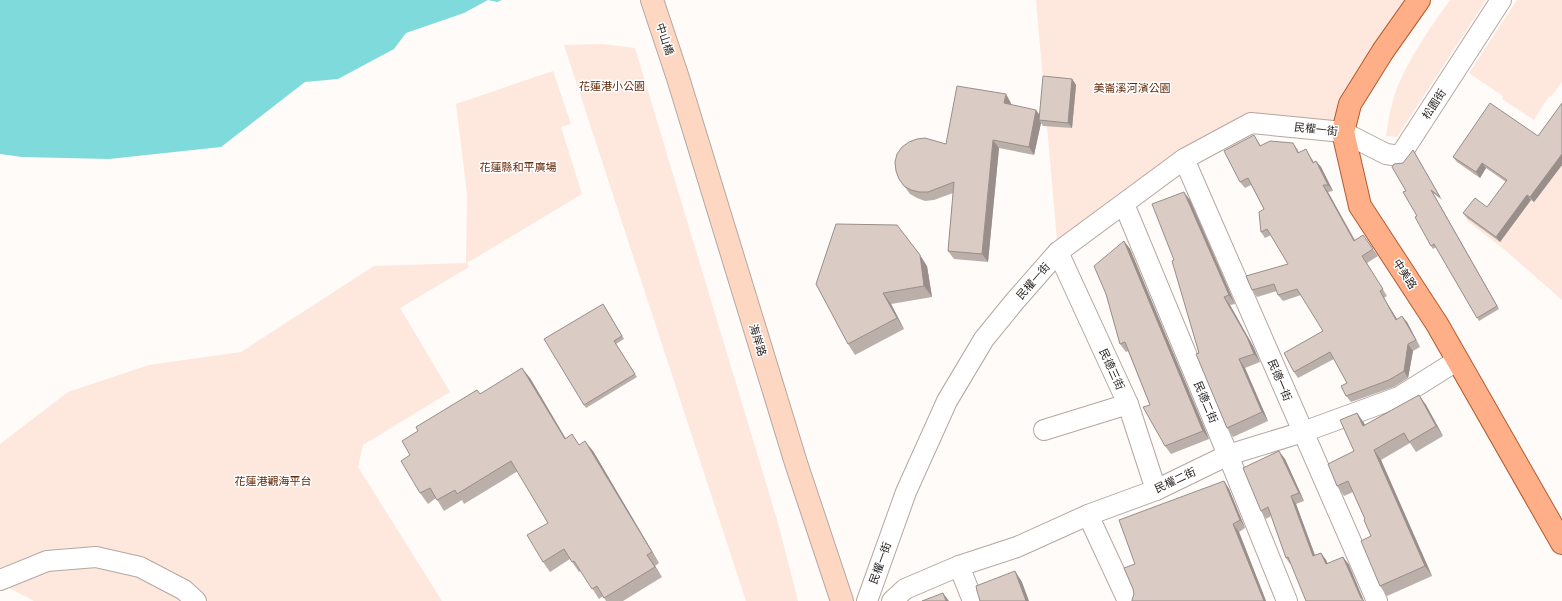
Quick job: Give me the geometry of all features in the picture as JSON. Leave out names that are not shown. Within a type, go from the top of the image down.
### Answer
[{"type":"main road","name":"中山橋","points":[[652,0],[678,78]]},
{"type":"main road","name":"中美路","points":[[1420,0],[1383,51],[1350,104],[1343,132],[1360,206],[1438,324],[1562,543]]},
{"type":"main road","name":"海岸路","points":[[678,78],[796,463],[842,601]]},
{"type":"street","name":"松園街","points":[[1343,132],[1386,154],[1400,156],[1500,0]]},
{"type":"street","name":"民權一街","points":[[867,601],[906,492],[947,401],[984,338],[1058,252],[1184,159],[1251,123],[1343,132]]},
{"type":"street","name":"民德一街","points":[[1184,159],[1378,601]]},
{"type":"street","name":"民德二街","points":[[1124,204],[1287,601]]},
{"type":"street","name":"民德三街","points":[[1058,252],[1128,404],[1156,490]]},
{"type":"street","name":"民權二街","points":[[892,601],[905,589],[960,566],[1017,547],[1088,515],[1156,490],[1228,455],[1303,432],[1399,397],[1458,360]]},
{"type":"street","points":[[1044,430],[1128,404]]},
{"type":"street","points":[[1088,515],[1128,601]]},
{"type":"street","points":[[0,580],[47,561],[96,557],[140,567],[184,590],[196,601]]},
{"type":"street","points":[[960,566],[973,601]]},
{"type":"green space","name":"美崙溪河濱公園","points":[[1036,0],[1419,0],[1343,132],[1251,123],[1058,252]]},
{"type":"green space","points":[[1450,0],[1486,0],[1397,137],[1386,136],[1393,100],[1402,76],[1421,42]]},
{"type":"green space","points":[[1517,0],[1562,0],[1562,82],[1551,97],[1549,96],[1534,120],[1502,99],[1503,96],[1469,73]]},
{"type":"green space","name":"花蓮港小公園","points":[[603,44],[635,48],[778,523],[798,601],[746,601],[564,45]]},
{"type":"green space","points":[[553,71],[571,124],[561,127],[582,194],[467,263],[469,267],[400,308],[450,392],[363,445],[358,467],[442,601],[34,601],[0,583],[0,444],[68,392],[149,365],[241,352],[374,266],[466,263],[467,194],[456,104]]},
{"type":"green space","points":[[1562,165],[1562,300],[1505,250],[1466,220],[1467,218],[1500,242],[1531,200],[1534,202]]},
{"type":"water","points":[[0,0],[488,0],[464,13],[406,33],[394,49],[338,79],[305,82],[221,147],[109,159],[22,157],[0,154]]},
{"type":"water","points":[[488,0],[502,0],[497,2]]},
{"type":"building","points":[[1043,76],[1072,79],[1068,123],[1039,120]]},
{"type":"building","points":[[957,86],[1006,94],[1004,103],[1036,110],[1029,147],[993,140],[982,254],[948,251],[954,182],[928,192],[919,192],[904,186],[896,171],[895,162],[897,154],[902,147],[909,142],[925,138],[946,144]]},
{"type":"building","points":[[1490,103],[1538,136],[1562,103],[1562,154],[1530,197],[1527,195],[1496,237],[1463,213],[1475,198],[1487,207],[1507,180],[1482,163],[1476,172],[1453,157]]},
{"type":"building","points":[[1254,135],[1260,146],[1270,141],[1293,143],[1298,153],[1306,149],[1313,163],[1316,161],[1328,185],[1323,185],[1354,241],[1363,235],[1373,249],[1362,256],[1383,289],[1380,291],[1396,320],[1402,316],[1416,340],[1408,344],[1404,371],[1389,380],[1346,396],[1341,386],[1347,383],[1330,352],[1294,372],[1284,353],[1323,331],[1297,289],[1278,295],[1274,284],[1252,290],[1246,276],[1288,264],[1267,229],[1261,232],[1259,212],[1264,209],[1248,178],[1240,182],[1224,151]]},
{"type":"building","points":[[1413,150],[1440,197],[1431,190],[1497,306],[1477,318],[1434,244],[1431,246],[1415,217],[1417,216],[1403,192],[1406,191],[1392,167],[1394,164],[1403,163]]},
{"type":"building","points":[[1184,192],[1229,295],[1224,297],[1247,337],[1254,354],[1239,359],[1262,412],[1227,428],[1196,354],[1199,353],[1172,261],[1174,260],[1152,204]]},
{"type":"building","points":[[836,224],[897,225],[920,255],[924,286],[883,293],[897,318],[848,344],[816,284]]},
{"type":"building","points":[[1124,241],[1203,431],[1165,446],[1143,407],[1150,405],[1125,342],[1120,344],[1106,294],[1094,266]]},
{"type":"building","points":[[603,304],[622,336],[614,341],[635,374],[584,405],[544,339]]},
{"type":"building","points":[[522,368],[565,439],[572,434],[579,445],[585,441],[652,552],[647,555],[655,567],[604,598],[597,586],[592,589],[574,561],[572,562],[564,549],[543,562],[527,535],[548,523],[511,461],[457,494],[455,490],[437,500],[430,488],[420,493],[401,461],[410,455],[402,441],[418,431],[416,427],[477,390],[480,394]]},
{"type":"building","points":[[1419,395],[1436,426],[1409,442],[1404,433],[1374,450],[1425,566],[1380,586],[1361,541],[1371,536],[1364,520],[1365,519],[1348,481],[1337,486],[1328,464],[1354,451],[1340,420],[1357,413],[1363,426]]},
{"type":"building","points":[[1279,451],[1299,493],[1291,496],[1313,556],[1321,553],[1326,564],[1343,557],[1361,598],[1364,601],[1306,601],[1288,557],[1286,558],[1268,507],[1261,511],[1243,468]]},
{"type":"building","points":[[1224,481],[1240,520],[1233,524],[1264,601],[1132,601],[1134,594],[1133,589],[1124,568],[1135,564],[1119,520]]},
{"type":"building","points":[[1015,571],[1026,601],[980,601],[976,586]]},
{"type":"building","points":[[943,593],[946,601],[922,601]]},
{"type":"park label","name":"花蓮縣和平廣場","points":[[518,167]]},
{"type":"park label","name":"花蓮港觀海平台","points":[[273,481]]}]
